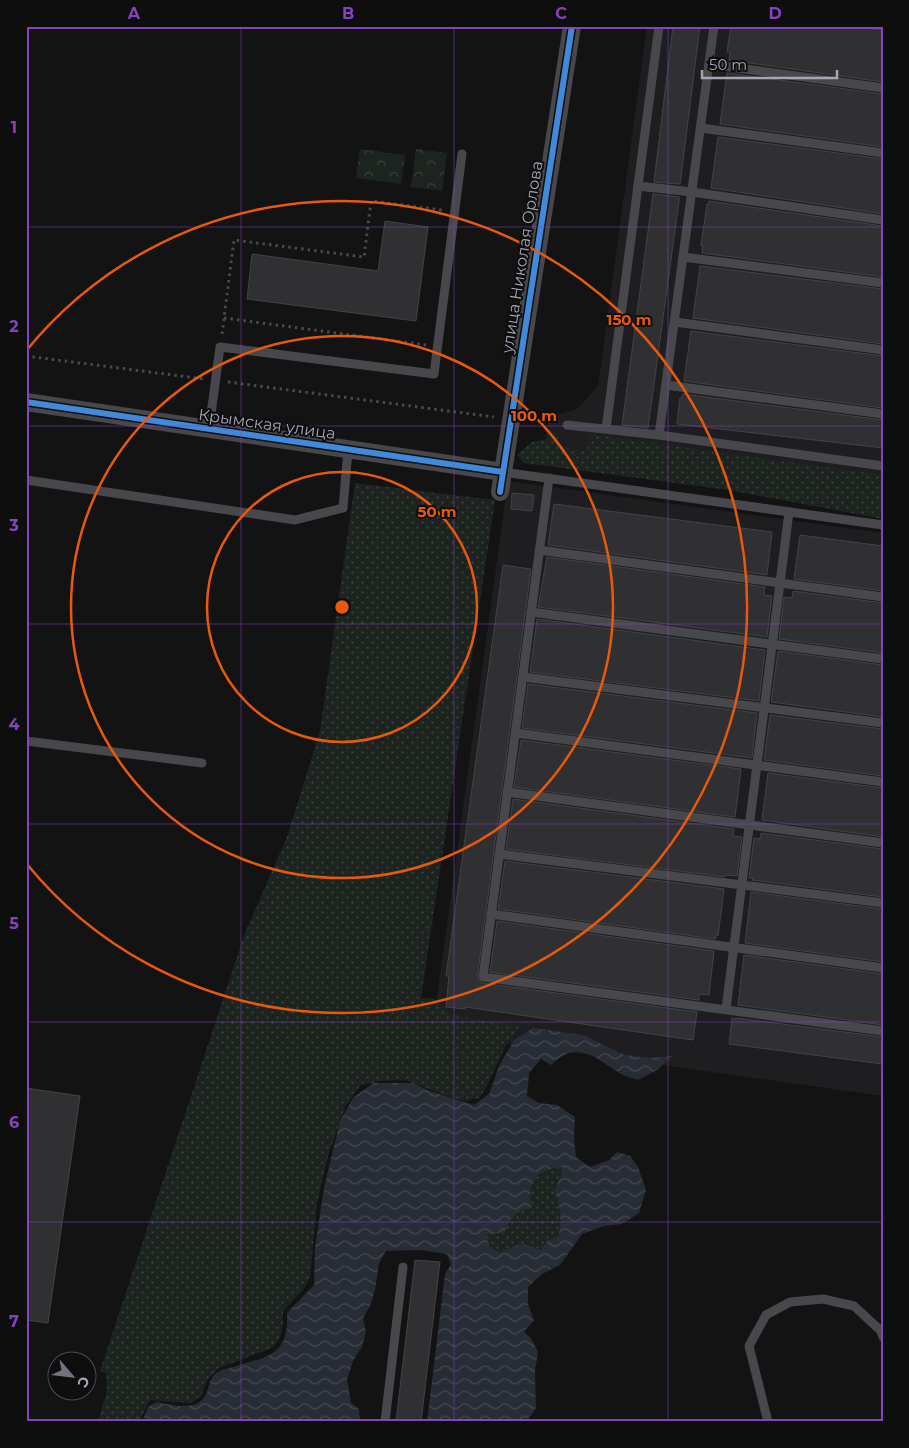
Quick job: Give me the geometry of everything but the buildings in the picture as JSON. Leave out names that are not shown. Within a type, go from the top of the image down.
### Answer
[{"type":"street","name":"улица Николая Орлова","points":[[500,492],[572,26]]},
{"type":"street","name":"Крымская улица","points":[[26,402],[503,472]]},
{"type":"lane","points":[[606,429],[659,26]]},
{"type":"lane","points":[[659,435],[714,26]]},
{"type":"lane","points":[[709,64],[883,88]]},
{"type":"lane","points":[[701,128],[883,154]]},
{"type":"lane","points":[[209,429],[220,347],[434,374],[462,154]]},
{"type":"lane","points":[[638,186],[883,220]]},
{"type":"lane","points":[[684,257],[883,283]]},
{"type":"lane","points":[[674,322],[883,350]]},
{"type":"lane","points":[[666,385],[883,414]]},
{"type":"lane","points":[[567,425],[659,435],[883,466]]},
{"type":"lane","points":[[26,480],[295,520],[343,508],[348,450]]},
{"type":"lane","points":[[503,472],[883,525]]},
{"type":"lane","points":[[549,478],[483,977],[883,1031]]},
{"type":"lane","points":[[726,1010],[732,949],[789,512]]},
{"type":"lane","points":[[539,550],[883,597]]},
{"type":"lane","points":[[531,612],[883,659]]},
{"type":"lane","points":[[523,677],[883,723]]},
{"type":"lane","points":[[516,733],[883,782]]},
{"type":"lane","points":[[26,742],[202,763]]},
{"type":"lane","points":[[507,792],[883,843]]},
{"type":"lane","points":[[499,854],[883,903]]},
{"type":"lane","points":[[491,914],[732,949],[883,968]]},
{"type":"lane","points":[[385,1422],[403,1267]]},
{"type":"lane","points":[[768,1422],[749,1346],[766,1315],[790,1302],[823,1299],[854,1306],[881,1330],[883,1337]]},
{"type":"path","points":[[220,347],[234,240],[364,257],[371,201],[455,212]]},
{"type":"path","points":[[224,318],[437,346]]},
{"type":"path","points":[[26,356],[511,419]]},
{"type":"shaded area","points":[[647,26],[883,26],[883,488],[543,453],[549,417],[577,409],[598,386]]},
{"type":"shaded area","points":[[508,481],[883,533],[883,1096],[432,1033]]},
{"type":"green space","points":[[360,149],[405,155],[401,184],[356,178]]},
{"type":"green space","points":[[416,149],[447,153],[442,191],[411,187]]},
{"type":"green space","points":[[589,434],[883,475],[883,519],[728,490],[524,463],[517,455],[532,442],[558,437],[557,446],[587,451]]},
{"type":"green space","points":[[355,483],[495,500],[421,998],[434,999],[451,1014],[483,1021],[521,1025],[507,1043],[486,1088],[479,1098],[467,1101],[453,1098],[405,1080],[381,1081],[361,1085],[345,1107],[328,1156],[317,1204],[310,1278],[303,1290],[283,1311],[283,1325],[280,1338],[272,1348],[219,1368],[207,1380],[201,1396],[191,1403],[150,1400],[139,1422],[98,1422],[107,1391],[106,1373],[100,1371],[245,933],[287,837],[320,731]]},
{"type":"green space","points":[[562,1167],[561,1176],[554,1190],[560,1214],[558,1238],[548,1240],[541,1250],[524,1243],[499,1252],[490,1247],[486,1235],[505,1232],[507,1224],[529,1194],[534,1179],[548,1169]]},
{"type":"water","points":[[533,1028],[583,1035],[625,1055],[650,1058],[672,1056],[657,1070],[638,1080],[623,1075],[588,1054],[579,1052],[561,1057],[551,1065],[541,1059],[529,1073],[527,1096],[539,1103],[557,1105],[575,1117],[574,1141],[576,1157],[590,1167],[609,1160],[617,1152],[630,1156],[638,1167],[646,1190],[639,1213],[622,1224],[604,1226],[582,1234],[560,1265],[542,1274],[528,1287],[528,1304],[534,1320],[524,1332],[531,1338],[538,1352],[535,1371],[536,1408],[526,1422],[427,1422],[445,1274],[451,1264],[447,1254],[420,1250],[386,1251],[379,1263],[375,1290],[370,1306],[363,1318],[366,1331],[362,1347],[353,1361],[347,1379],[351,1403],[359,1409],[360,1422],[142,1422],[148,1407],[156,1402],[185,1406],[198,1403],[203,1399],[212,1378],[218,1372],[268,1356],[281,1345],[287,1327],[287,1313],[314,1285],[315,1247],[324,1188],[340,1121],[353,1098],[373,1083],[412,1083],[430,1091],[474,1105],[489,1094],[499,1066],[514,1040]],"holes":[[[562,1167],[561,1176],[554,1190],[560,1213],[558,1238],[548,1240],[541,1250],[524,1243],[499,1252],[490,1247],[486,1235],[505,1232],[509,1222],[515,1215],[522,1210],[532,1207],[531,1190],[535,1178],[553,1168]]]},
{"type":"cycle path","points":[[500,492],[572,26]]},
{"type":"cycle path","points":[[26,402],[503,472]]}]
